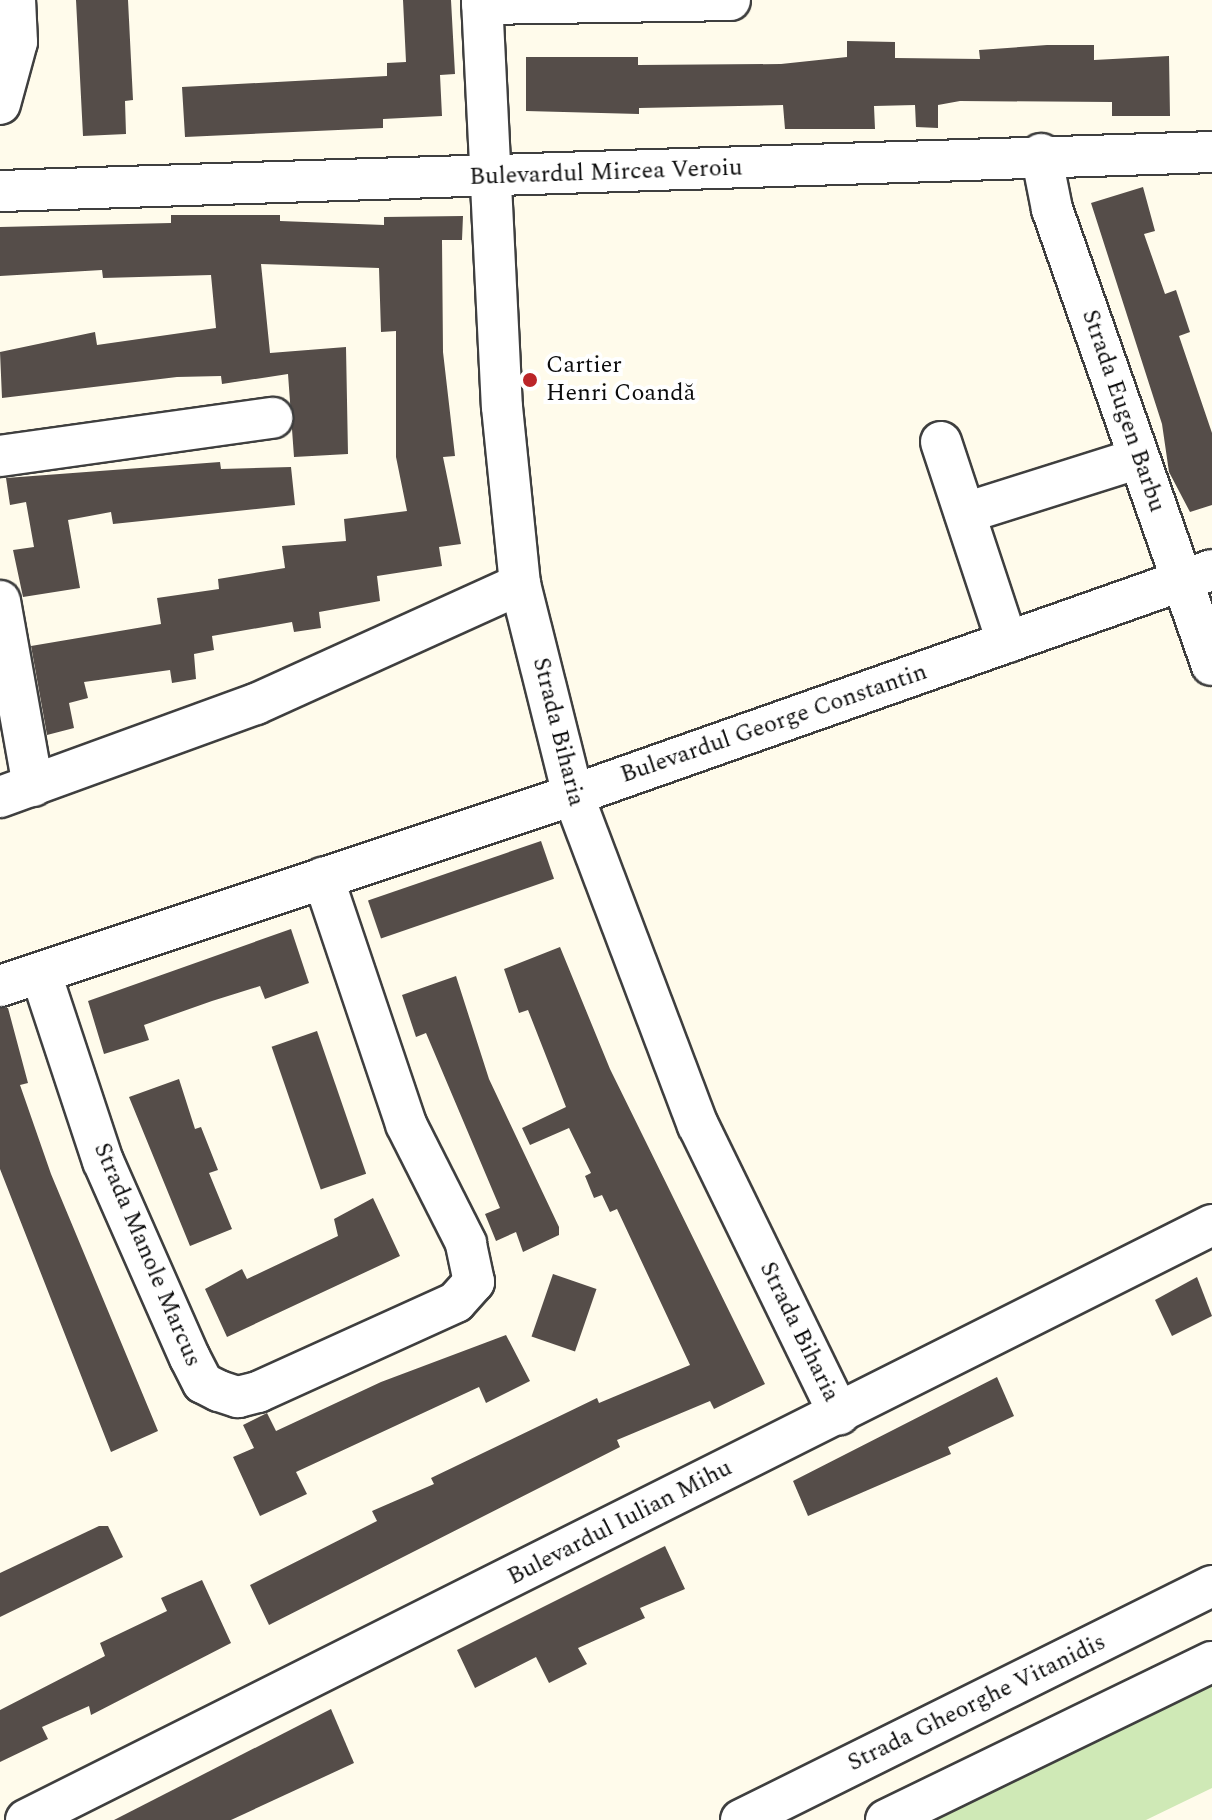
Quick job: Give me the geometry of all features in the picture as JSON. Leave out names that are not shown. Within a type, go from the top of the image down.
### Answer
[{"type":"street","points":[[0,104],[17,42],[15,0]]},
{"type":"street","points":[[482,2],[730,0]]},
{"type":"street","name":"Strada Biharia","points":[[482,2],[489,179],[520,584],[573,795],[698,1125],[839,1414]]},
{"type":"street","name":"Bulevardul Mircea Veroiu","points":[[0,191],[489,179],[1041,154],[1212,152]]},
{"type":"street","name":"Strada Eugen Barbu","points":[[1041,154],[1052,209],[1139,458],[1197,576],[1212,665]]},
{"type":"street","points":[[0,456],[272,418]]},
{"type":"street","points":[[941,442],[1007,642]]},
{"type":"street","points":[[965,513],[1139,458]]},
{"type":"street","name":"Bulevardul George Constantin","points":[[0,986],[573,795],[1197,576]]},
{"type":"street","points":[[0,601],[16,792],[256,704],[520,584]]},
{"type":"street","name":"Strada Manole Marcus","points":[[41,974],[103,1161],[190,1358],[203,1383],[219,1391],[238,1397],[258,1392],[456,1302],[474,1282],[466,1243],[406,1124],[323,878]]},
{"type":"street","name":"Bulevardul Iulian Mihu","points":[[26,1820],[1212,1225]]},
{"type":"street","name":"Strada Gheorghe Vitanidis","points":[[741,1820],[1212,1586]]},
{"type":"street","points":[[886,1820],[1212,1662]]},
{"type":"green space","points":[[1212,1679],[1212,1788],[1146,1820],[925,1820]]},
{"type":"building","points":[[76,0],[128,0],[133,100],[125,101],[126,134],[83,136]]},
{"type":"building","points":[[403,0],[451,0],[455,74],[440,75],[442,116],[383,119],[383,128],[185,137],[182,87],[387,76],[387,63],[406,62]]},
{"type":"building","points":[[847,41],[895,42],[895,58],[980,59],[979,50],[1047,45],[1094,45],[1094,60],[1169,56],[1170,116],[1112,116],[1112,102],[960,101],[938,105],[938,128],[916,127],[915,105],[874,106],[875,129],[785,129],[783,105],[639,108],[639,114],[526,111],[526,57],[638,57],[638,65],[781,64],[847,57]]},
{"type":"building","points":[[1143,187],[1155,231],[1144,234],[1165,294],[1176,290],[1190,332],[1179,336],[1212,433],[1212,505],[1190,512],[1169,472],[1162,424],[1091,203]]},
{"type":"building","points":[[171,215],[280,215],[280,221],[384,225],[384,217],[463,216],[462,240],[442,240],[443,352],[455,456],[443,457],[461,544],[439,547],[442,566],[377,576],[380,601],[319,612],[321,628],[294,632],[292,622],[212,636],[214,650],[194,654],[196,679],[172,683],[170,670],[84,682],[88,698],[69,703],[74,728],[47,735],[31,646],[161,624],[157,598],[219,589],[218,579],[285,568],[282,546],[346,541],[344,519],[407,511],[396,457],[396,331],[381,332],[379,268],[261,264],[270,353],[346,347],[348,454],[294,457],[288,374],[222,384],[221,376],[177,377],[2,398],[0,352],[95,332],[97,345],[216,328],[211,275],[103,278],[102,270],[0,276],[0,227],[171,223]]},
{"type":"building","points":[[220,462],[221,469],[291,467],[295,505],[113,524],[111,512],[68,520],[80,588],[23,597],[13,550],[34,547],[26,502],[10,505],[6,478]]},
{"type":"building","points":[[541,841],[554,879],[381,938],[368,901]]},
{"type":"building","points":[[291,929],[309,983],[265,999],[260,986],[212,1001],[144,1025],[149,1040],[104,1054],[88,1001]]},
{"type":"building","points":[[560,947],[610,1069],[765,1384],[714,1409],[710,1401],[617,1440],[620,1447],[269,1625],[250,1585],[377,1521],[372,1511],[434,1484],[431,1478],[597,1398],[599,1403],[690,1365],[617,1209],[610,1212],[602,1195],[594,1198],[585,1176],[591,1173],[569,1128],[530,1145],[522,1128],[566,1107],[528,1010],[519,1013],[504,969]]},
{"type":"building","points":[[456,976],[489,1079],[559,1227],[559,1235],[523,1252],[516,1232],[496,1241],[485,1214],[500,1208],[426,1033],[416,1037],[402,995]]},
{"type":"building","points":[[0,1008],[8,1008],[28,1083],[20,1085],[51,1174],[158,1431],[111,1452],[0,1169]]},
{"type":"building","points":[[317,1031],[366,1174],[321,1189],[272,1047]]},
{"type":"building","points":[[179,1079],[195,1129],[201,1127],[218,1170],[209,1173],[232,1229],[190,1246],[129,1097]]},
{"type":"building","points":[[373,1198],[400,1256],[227,1337],[205,1289],[242,1269],[247,1279],[338,1236],[334,1219]]},
{"type":"building","points":[[553,1274],[596,1289],[575,1351],[532,1336]]},
{"type":"building","points":[[1197,1277],[1212,1316],[1172,1336],[1155,1300]]},
{"type":"building","points":[[506,1335],[530,1381],[486,1403],[479,1387],[296,1472],[307,1494],[260,1516],[233,1457],[254,1448],[243,1425],[267,1413],[276,1431],[381,1382]]},
{"type":"building","points":[[997,1377],[1014,1416],[948,1447],[951,1454],[808,1516],[793,1481]]},
{"type":"building","points":[[99,1526],[108,1526],[123,1557],[0,1617],[0,1573]]},
{"type":"building","points":[[665,1546],[685,1589],[640,1608],[645,1618],[578,1648],[587,1664],[549,1683],[536,1657],[475,1688],[457,1650]]},
{"type":"building","points":[[202,1580],[231,1643],[91,1715],[89,1706],[42,1727],[48,1739],[0,1762],[0,1710],[105,1656],[100,1643],[167,1611],[161,1598]]},
{"type":"building","points":[[331,1709],[354,1763],[231,1820],[114,1820]]},
{"type":"place","name":"Cartier Henri Coandă","points":[[530,380]]}]
